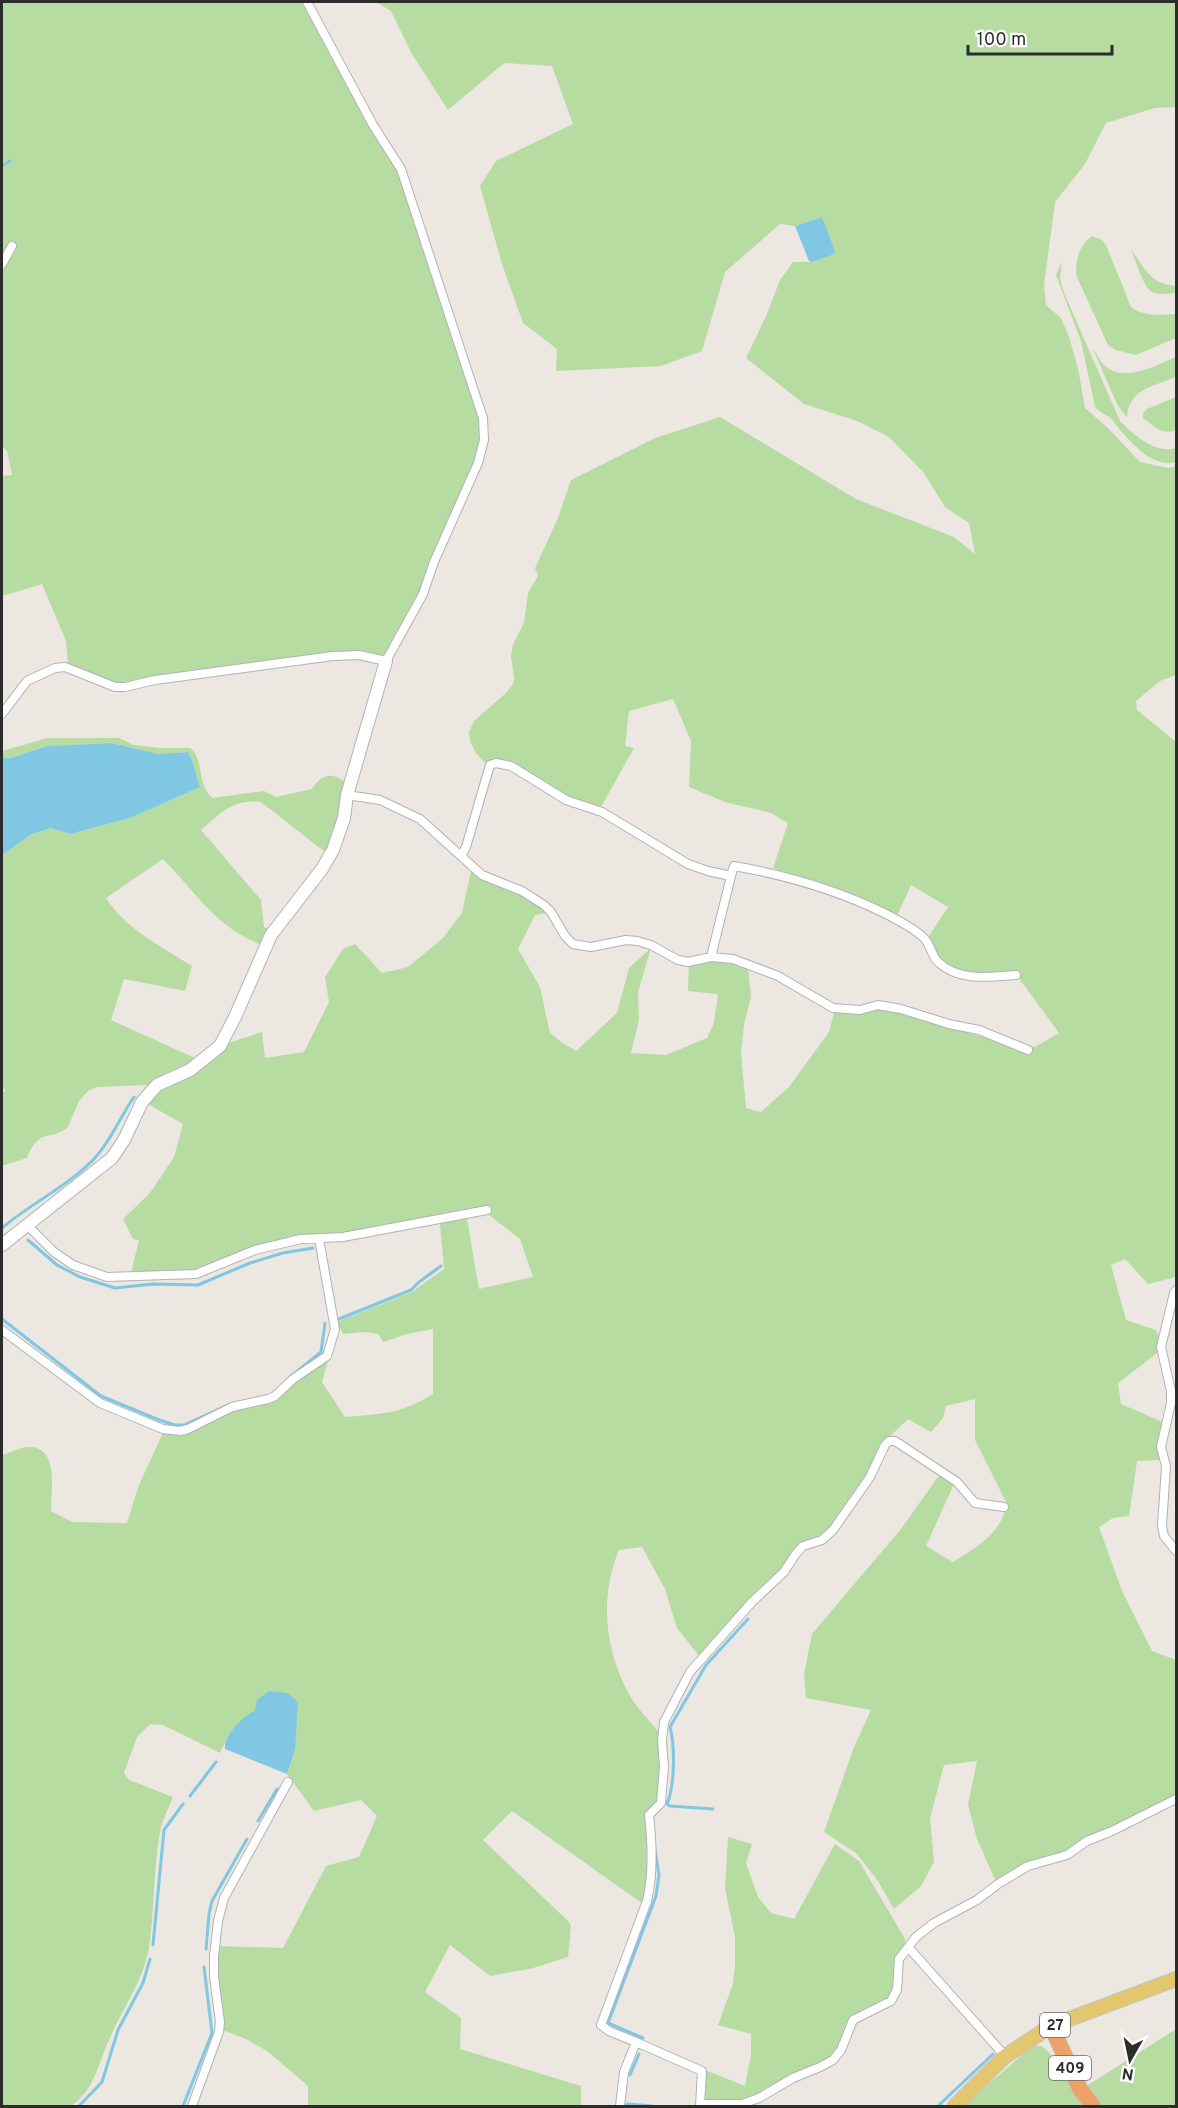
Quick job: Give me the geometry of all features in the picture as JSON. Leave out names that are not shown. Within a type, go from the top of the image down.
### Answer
[{"type":"highway","name":"409","points":[[1052,2026],[1080,2089],[1094,2106]]},
{"type":"main road","name":"27","points":[[954,2106],[1005,2056],[1052,2026],[1176,1979]]},
{"type":"street","points":[[2,1245],[112,1158],[124,1140],[142,1102],[157,1085],[190,1070],[220,1046],[271,935],[322,869],[333,850],[344,818],[346,795],[386,662],[423,594],[434,562],[478,463],[485,429],[478,402],[401,169],[373,124],[307,2]]},
{"type":"street","points":[[2,264],[12,246]]},
{"type":"street","points":[[2,714],[27,681],[55,668],[65,667],[115,687],[125,687],[155,680],[333,656],[359,655],[386,662]]},
{"type":"street","points":[[462,856],[490,765],[496,763],[511,766],[566,800],[602,812],[688,864],[732,876]]},
{"type":"street","points":[[346,795],[380,800],[420,819],[482,875],[522,891],[544,905],[573,944],[591,947],[626,940],[637,941],[651,945],[678,960],[688,962],[711,957],[746,963],[778,976],[833,1008],[860,1010],[878,1005],[901,1009],[949,1024],[979,1030],[1028,1050]]},
{"type":"street","points":[[711,957],[734,866],[778,873],[855,900],[885,914],[925,938],[937,960],[952,971],[980,978],[1016,975]]},
{"type":"street","points":[[28,1226],[54,1252],[73,1265],[107,1277],[196,1274],[255,1250],[301,1239],[343,1237],[487,1210]]},
{"type":"street","points":[[2,1330],[100,1403],[163,1429],[180,1431],[188,1429],[232,1407],[268,1400],[293,1379],[327,1356],[335,1329],[318,1239]]},
{"type":"street","points":[[1176,1290],[1161,1347],[1171,1391],[1171,1403],[1161,1447],[1166,1472],[1162,1526],[1164,1536],[1176,1551]]},
{"type":"street","points":[[1004,1507],[975,1503],[957,1482],[895,1441],[889,1441],[870,1477],[833,1530],[822,1540],[803,1546],[784,1572],[752,1602],[690,1672],[664,1722],[661,1803],[649,1815],[652,1839],[651,1884],[647,1901],[601,2025],[609,2031],[702,2071],[700,2105],[742,2104],[759,2098],[793,2078],[833,2060],[841,2050],[853,2020],[891,2001],[897,1990],[899,1959],[916,1937],[934,1923],[977,1900],[1028,1866],[1067,1855],[1087,1841],[1176,1799]]},
{"type":"street","points":[[192,2106],[219,2032],[214,1956],[218,1921],[224,1898],[288,1782]]},
{"type":"street","points":[[909,1948],[1005,2056]]},
{"type":"street","points":[[620,2106],[624,2072],[636,2042]]},
{"type":"green space","points":[[2,2],[304,2],[400,172],[480,415],[482,429],[478,456],[419,598],[385,656],[352,652],[124,684],[113,683],[68,664],[66,641],[42,584],[2,596],[2,476],[12,475],[7,451],[2,446]]},
{"type":"green space","points":[[376,2],[1176,2],[1176,107],[1155,108],[1106,123],[1085,164],[1055,202],[1044,285],[1046,305],[1061,318],[1069,337],[1078,368],[1085,408],[1109,429],[1140,462],[1168,468],[1176,466],[1176,675],[1160,681],[1136,701],[1137,710],[1176,742],[1176,1277],[1148,1284],[1125,1259],[1111,1265],[1126,1320],[1156,1330],[1160,1339],[1160,1351],[1118,1383],[1121,1404],[1163,1422],[1161,1460],[1137,1461],[1129,1516],[1113,1518],[1099,1527],[1122,1591],[1152,1651],[1176,1660],[1176,1795],[1065,1852],[996,1882],[977,1839],[968,1805],[977,1761],[944,1765],[930,1818],[934,1862],[921,1886],[894,1909],[878,1881],[857,1854],[824,1832],[854,1747],[871,1710],[806,1698],[804,1674],[812,1634],[901,1529],[940,1474],[954,1484],[926,1546],[953,1562],[986,1539],[1004,1515],[1007,1504],[975,1440],[975,1399],[946,1406],[943,1418],[931,1432],[908,1419],[884,1442],[867,1479],[831,1528],[821,1536],[801,1544],[784,1568],[700,1657],[677,1628],[665,1589],[642,1547],[619,1550],[609,1586],[607,1605],[614,1660],[629,1694],[661,1735],[659,1800],[646,1813],[647,1883],[643,1904],[512,1811],[483,1840],[568,1921],[571,1926],[568,1957],[533,1968],[490,1976],[450,1945],[425,1992],[461,2018],[460,2049],[581,2086],[581,2106],[308,2106],[308,2086],[267,2051],[246,2039],[222,2030],[216,1962],[217,1946],[283,1948],[326,1866],[359,1857],[377,1816],[361,1800],[314,1811],[287,1774],[295,1750],[255,1710],[234,1728],[220,1753],[163,1725],[150,1724],[137,1737],[124,1773],[129,1780],[173,1797],[161,1827],[149,1947],[142,1971],[114,2028],[90,2085],[79,2100],[71,2106],[2,2106],[2,1455],[29,1447],[39,1449],[45,1454],[51,1471],[51,1511],[72,1522],[127,1523],[139,1485],[163,1433],[186,1433],[235,1409],[263,1404],[329,1357],[322,1382],[345,1417],[380,1414],[401,1409],[433,1394],[433,1329],[383,1342],[379,1334],[364,1332],[343,1334],[337,1322],[412,1292],[444,1269],[440,1223],[467,1219],[479,1289],[533,1277],[520,1239],[489,1215],[489,1209],[337,1234],[299,1236],[255,1246],[206,1267],[193,1270],[131,1273],[139,1240],[133,1239],[123,1219],[150,1193],[174,1157],[183,1124],[146,1103],[228,1043],[262,1032],[265,1058],[304,1052],[329,1002],[325,977],[343,949],[355,944],[382,973],[408,967],[443,938],[462,913],[471,871],[521,894],[548,913],[535,915],[518,949],[540,987],[550,1033],[576,1051],[617,1013],[629,968],[651,948],[638,992],[639,1020],[631,1053],[666,1055],[707,1038],[714,1023],[718,994],[688,991],[689,965],[718,959],[748,967],[751,997],[744,1024],[741,1053],[746,1108],[761,1112],[789,1087],[829,1032],[835,1010],[888,1010],[979,1036],[1035,1047],[1059,1033],[1018,977],[1017,971],[976,974],[957,970],[939,959],[927,939],[948,907],[911,885],[896,918],[853,895],[773,868],[788,823],[771,813],[725,802],[689,787],[691,741],[673,699],[629,711],[625,746],[634,748],[601,807],[598,808],[565,797],[519,768],[484,762],[476,753],[470,741],[469,732],[474,721],[513,684],[511,656],[513,644],[524,623],[528,593],[538,576],[535,568],[558,518],[571,480],[655,438],[720,417],[856,499],[954,537],[975,554],[969,523],[945,507],[924,473],[889,437],[857,421],[804,404],[746,358],[780,280],[793,262],[812,262],[822,217],[795,226],[780,224],[725,272],[702,351],[661,366],[556,371],[557,349],[523,323],[502,264],[480,186],[496,161],[573,124],[552,66],[504,63],[448,110],[412,54],[391,11]]},
{"type":"green space","points":[[1092,236],[1102,240],[1106,245],[1131,307],[1147,314],[1176,314],[1176,338],[1136,355],[1116,350],[1108,345],[1076,275],[1079,253]]},
{"type":"green space","points":[[1131,249],[1149,274],[1160,282],[1176,286],[1176,293],[1152,292],[1142,279]]},
{"type":"green space","points":[[1062,262],[1060,279],[1064,293],[1120,421],[1139,438],[1153,446],[1176,448],[1176,462],[1161,462],[1146,455],[1133,444],[1112,419],[1095,407],[1081,341],[1056,275]]},
{"type":"green space","points":[[1093,349],[1104,365],[1121,373],[1140,371],[1176,357],[1176,377],[1151,386],[1137,395],[1128,408],[1127,418],[1117,404]]},
{"type":"green space","points":[[1176,397],[1176,430],[1162,431],[1143,418],[1143,413],[1147,409]]},
{"type":"green space","points":[[47,738],[119,738],[134,745],[190,748],[198,759],[204,786],[213,798],[264,791],[276,797],[312,789],[320,779],[328,776],[337,777],[348,783],[332,840],[325,852],[261,802],[242,803],[228,808],[201,830],[261,900],[264,927],[269,929],[262,945],[231,929],[219,919],[163,859],[106,898],[134,928],[192,966],[185,991],[124,979],[111,1020],[197,1059],[150,1085],[97,1087],[89,1090],[79,1101],[68,1127],[41,1138],[36,1142],[27,1158],[2,1166],[2,1095],[5,1090],[2,1087],[2,855],[32,834],[51,828],[70,834],[130,818],[200,787],[188,752],[158,754],[112,743],[47,746],[11,758],[2,758],[2,751]]},
{"type":"green space","points":[[728,1837],[752,1844],[746,1863],[758,1897],[771,1913],[794,1919],[835,1844],[859,1861],[905,1939],[900,1970],[889,2000],[861,2010],[854,2016],[846,2027],[835,2054],[829,2060],[806,2068],[757,2096],[734,2103],[703,2100],[705,2070],[745,2086],[751,2055],[751,2034],[718,2025],[733,1984],[735,1965],[735,1937],[725,1889]]},
{"type":"green space","points":[[1176,2029],[1176,2106],[964,2106],[1032,2046],[1042,2046],[1085,2087]]},
{"type":"water","points":[[822,217],[835,251],[834,254],[812,262],[809,261],[795,226]]},
{"type":"water","points":[[112,743],[158,754],[188,752],[200,787],[130,818],[70,834],[51,828],[32,834],[2,855],[2,758],[11,758],[47,746]]},
{"type":"water","points":[[269,1691],[287,1693],[298,1702],[295,1750],[287,1774],[225,1749],[231,1732],[240,1721],[255,1710],[257,1700]]},
{"type":"waterway","points":[[2,166],[10,161]]},
{"type":"waterway","points":[[2,1228],[84,1169],[105,1145],[134,1097]]},
{"type":"waterway","points":[[28,1240],[57,1265],[80,1277],[115,1288],[153,1284],[198,1285],[250,1263],[283,1253],[313,1248]]},
{"type":"waterway","points":[[339,1319],[411,1290],[441,1266]]},
{"type":"waterway","points":[[2,1319],[101,1396],[159,1420],[184,1425],[230,1404]]},
{"type":"waterway","points":[[289,1378],[321,1352],[325,1323]]},
{"type":"waterway","points":[[713,1809],[667,1804],[672,1787],[673,1766],[670,1727],[706,1665],[748,1619]]},
{"type":"waterway","points":[[190,1796],[216,1762]]},
{"type":"waterway","points":[[258,1821],[277,1789]]},
{"type":"waterway","points":[[153,1945],[164,1830],[183,1804]]},
{"type":"waterway","points":[[206,1949],[212,1901],[247,1839]]},
{"type":"waterway","points":[[643,2038],[608,2023],[656,1896],[659,1875],[655,1850]]},
{"type":"waterway","points":[[79,2106],[102,2082],[118,2030],[143,1983],[150,1959]]},
{"type":"waterway","points":[[183,2106],[212,2033],[204,1967]]},
{"type":"waterway","points":[[630,2075],[639,2054]]},
{"type":"waterway","points":[[938,2106],[993,2054]]},
{"type":"waterway","points":[[626,2106],[627,2104],[652,2106]]}]
